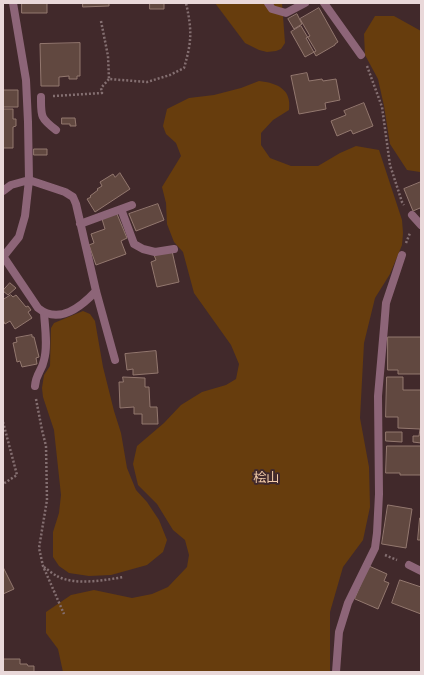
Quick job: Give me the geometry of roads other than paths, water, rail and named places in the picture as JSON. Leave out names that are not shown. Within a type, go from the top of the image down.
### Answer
[{"type":"street","points":[[13,3],[26,80],[29,180],[25,216],[20,237],[3,257],[38,308],[44,313],[51,315],[62,314],[74,310],[96,291]]},
{"type":"street","points":[[268,3],[272,9],[286,13],[305,3]]},
{"type":"street","points":[[324,3],[361,55]]},
{"type":"street","points":[[41,97],[42,117],[56,130]]},
{"type":"street","points":[[3,191],[11,185],[29,180],[65,192],[73,197],[115,360]]},
{"type":"street","points":[[80,224],[132,205]]},
{"type":"street","points":[[121,210],[134,244],[143,249],[155,252],[174,249]]},
{"type":"street","points":[[336,672],[339,632],[348,603],[373,551],[377,533],[379,494],[378,396],[386,303],[402,255]]},
{"type":"street","points":[[35,386],[35,378],[44,363],[46,355],[44,313]]},
{"type":"street","points":[[409,565],[421,571]]},
{"type":"park label","name":"桧山","points":[[266,479]]}]
